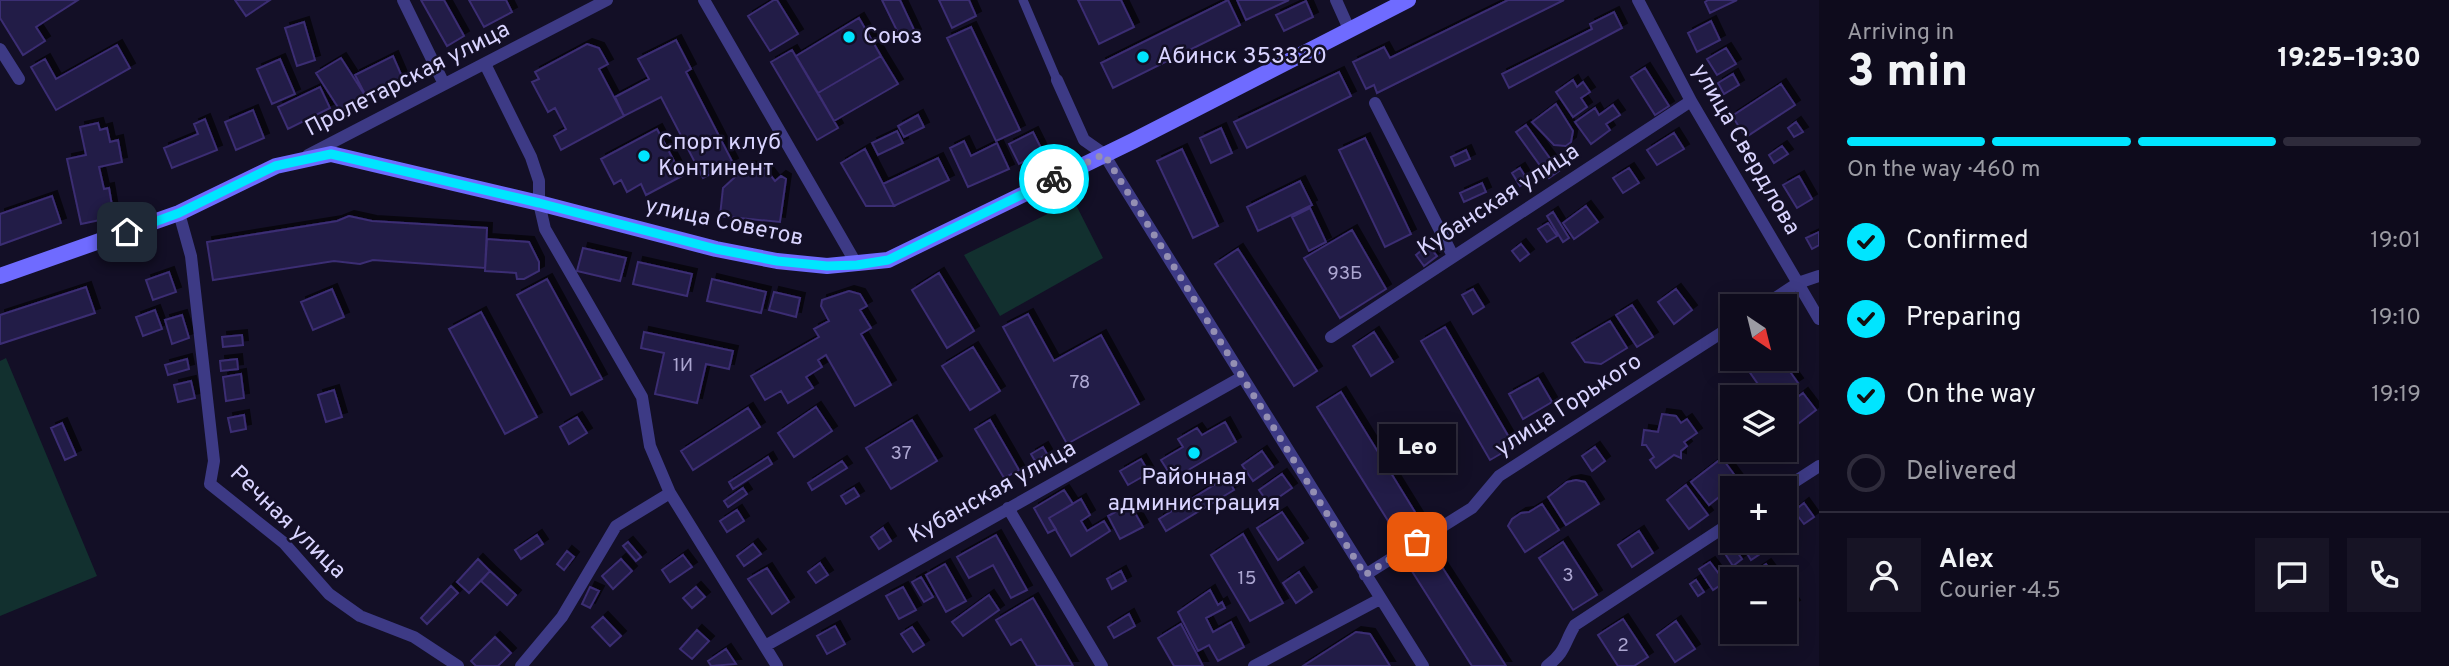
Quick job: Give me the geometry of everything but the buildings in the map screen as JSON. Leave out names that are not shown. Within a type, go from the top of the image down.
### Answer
[{"type":"main road","name":"улица Советов","points":[[0,276],[179,213],[275,166],[302,159],[345,155],[716,249],[777,261],[827,266],[888,260],[1408,0]]},
{"type":"street","points":[[402,0],[444,84]]},
{"type":"street","name":"Пролетарская улица","points":[[302,159],[607,0]]},
{"type":"street","points":[[704,0],[857,265]]},
{"type":"street","points":[[1023,0],[1084,140],[1104,154],[1423,666]]},
{"type":"street","points":[[1336,0],[1349,29]]},
{"type":"street","name":"улица Свердлова","points":[[1639,0],[1691,100],[1819,319]]},
{"type":"street","points":[[0,49],[19,79]]},
{"type":"street","points":[[485,64],[531,157],[539,181],[539,203],[545,229],[642,397],[650,446],[670,493],[777,666]]},
{"type":"street","name":"Кубанская улица","points":[[1331,337],[1691,100]]},
{"type":"street","points":[[1375,103],[1453,256]]},
{"type":"street","name":"Речная улица","points":[[179,213],[191,256],[214,461],[211,484],[284,543],[329,594],[360,617],[414,637],[458,666]]},
{"type":"street","points":[[1781,294],[1798,283],[1819,276]]},
{"type":"street","name":"улица Горького","points":[[1365,575],[1472,508],[1499,476],[1720,334]]},
{"type":"street","name":"Кубанская улица","points":[[765,646],[1242,377]]},
{"type":"street","points":[[1797,480],[1819,466]]},
{"type":"street","points":[[521,666],[562,617],[616,526],[670,493]]},
{"type":"street","points":[[1008,508],[1102,666]]},
{"type":"street","points":[[1547,666],[1564,652],[1567,637],[1575,625],[1720,530]]},
{"type":"street","points":[[1254,666],[1380,599]]},
{"type":"green space","points":[[1074,201],[1103,258],[1000,316],[964,255]]},
{"type":"green space","points":[[6,358],[97,576],[0,616],[0,361]]},
{"type":"way so far","points":[[1054,179],[1104,154],[1365,575],[1417,542]]},
{"type":"place","name":"Союз","points":[[849,37]]},
{"type":"place","name":"Абинск 353320","points":[[1143,57]]},
{"type":"place","name":"Спорт клуб Континент","points":[[644,156]]},
{"type":"place","name":"Районная администрация","points":[[1194,453]]},
{"type":"place","name":"Leo","points":[[1417,542]]},
{"type":"route","points":[[127,232],[179,213],[275,166],[331,154],[345,155],[716,249],[777,261],[827,266],[857,265],[888,260],[1054,179]]}]
